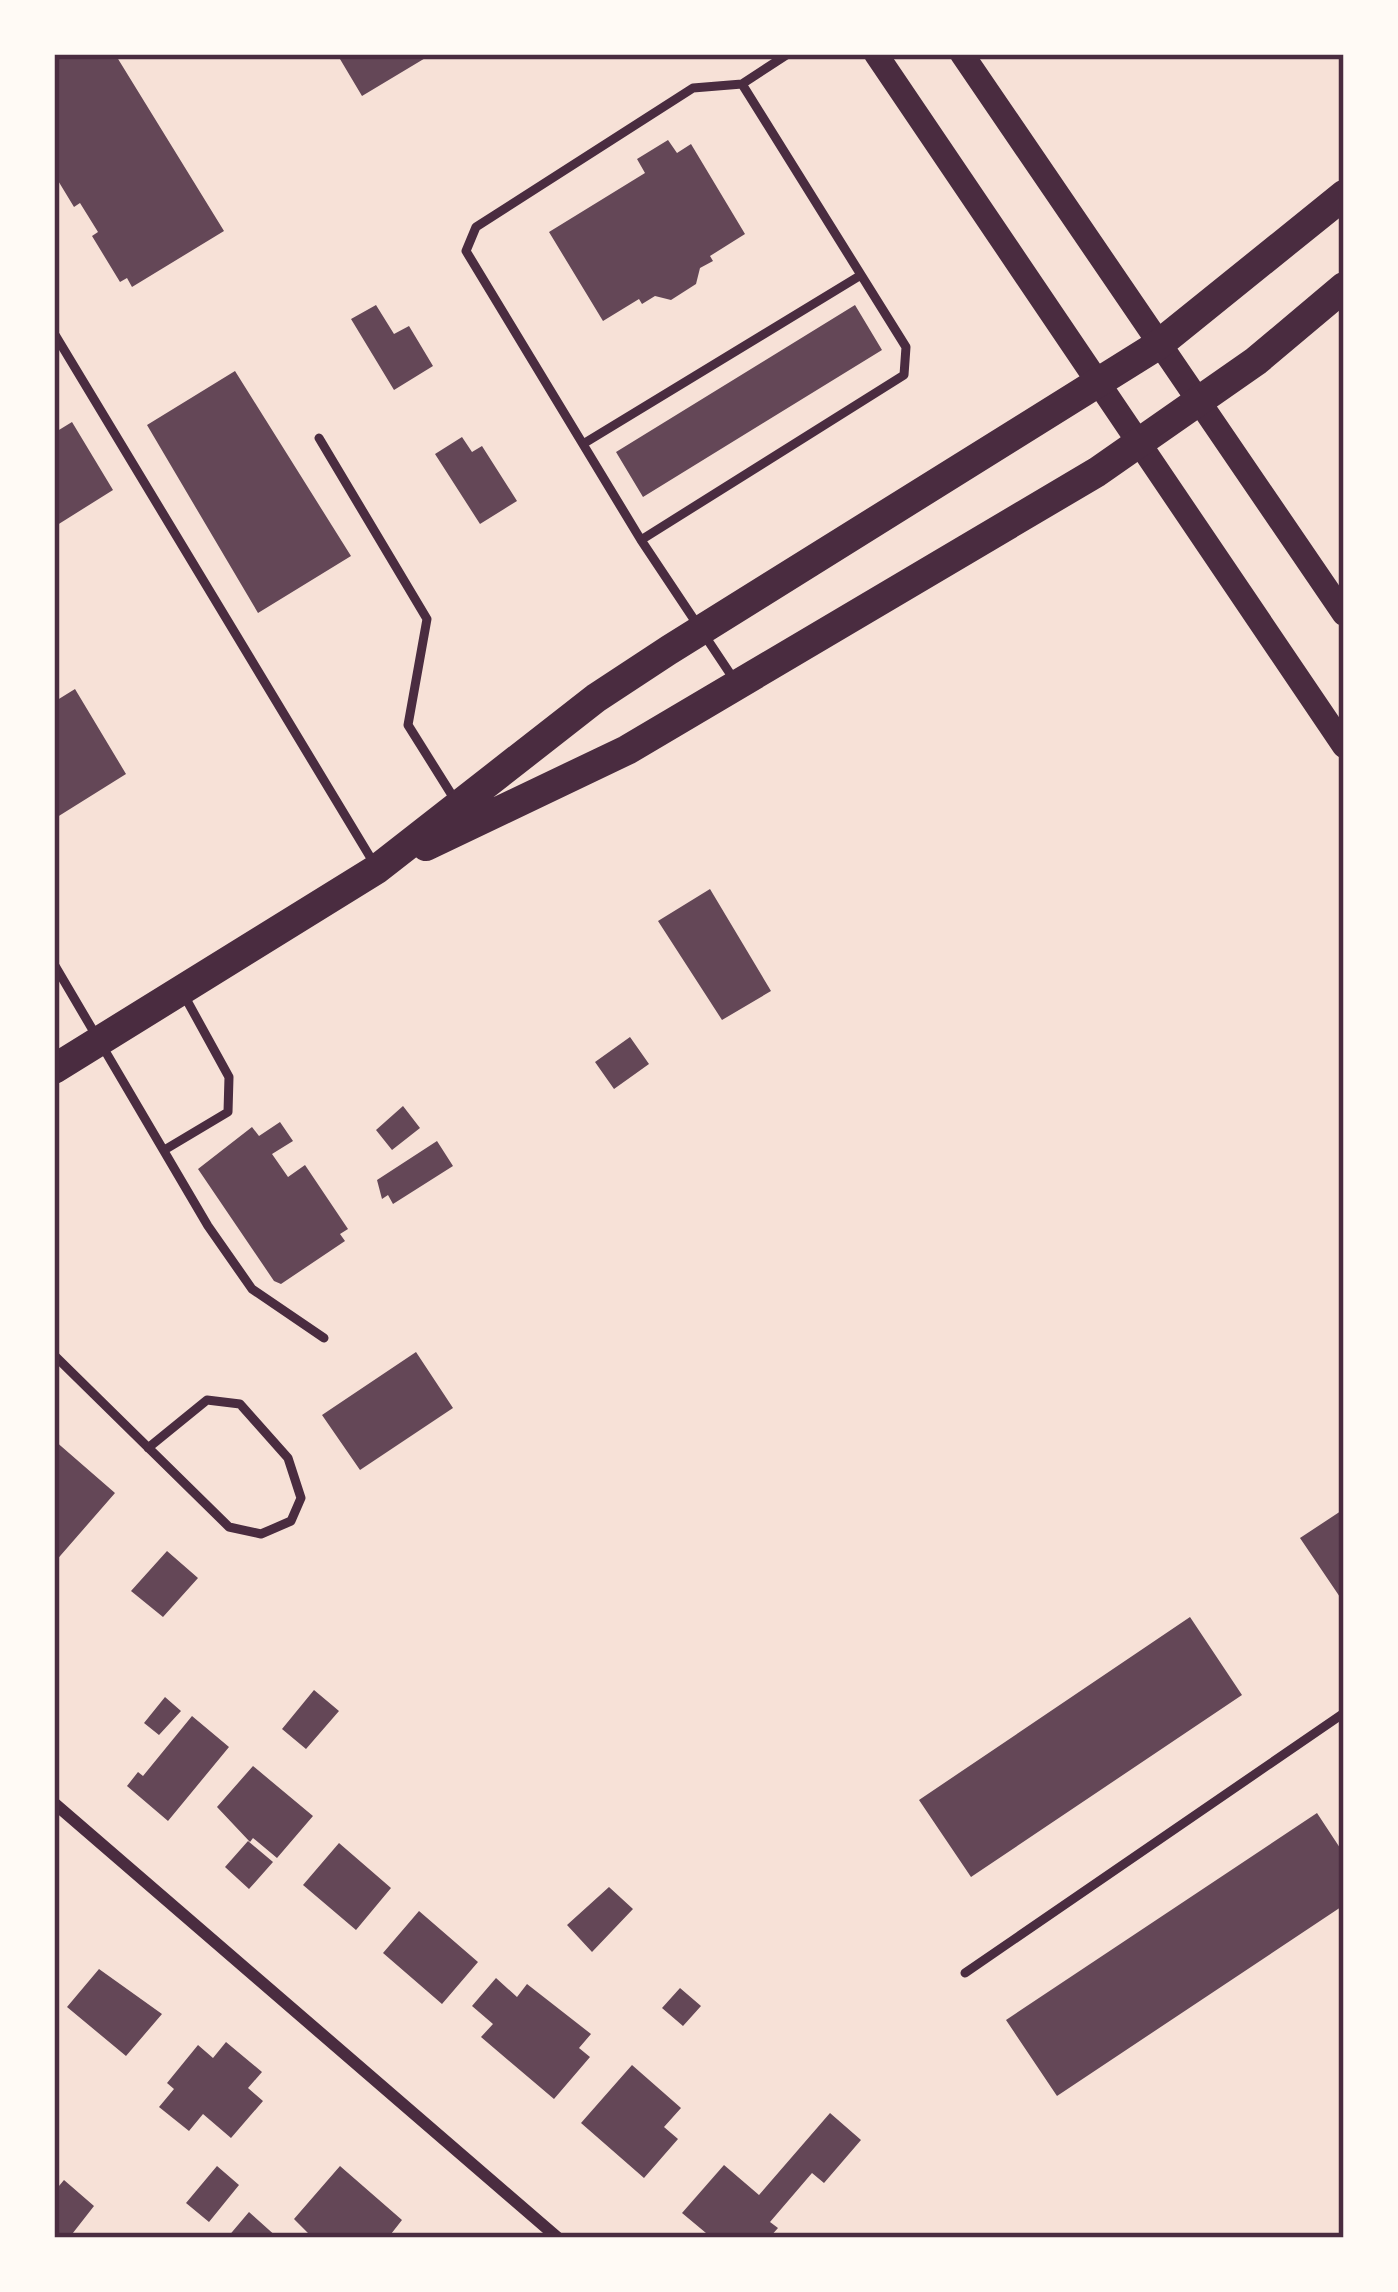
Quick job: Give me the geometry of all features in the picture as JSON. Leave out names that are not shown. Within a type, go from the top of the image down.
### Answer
[{"type":"main road","points":[[876,54],[1344,746]]},
{"type":"main road","points":[[962,54],[1344,614]]},
{"type":"main road","points":[[54,1070],[377,869],[596,698],[1158,346],[1344,195]]},
{"type":"main road","points":[[377,869],[627,750],[1138,445],[1199,404],[1344,286]]},
{"type":"street","points":[[54,1803],[558,2238]]},
{"type":"lane","points":[[737,683],[640,540],[466,251],[476,227],[694,88],[742,84],[788,54]]},
{"type":"lane","points":[[640,540],[904,375],[906,347],[742,84]]},
{"type":"lane","points":[[583,445],[861,274]]},
{"type":"lane","points":[[54,333],[377,869]]},
{"type":"lane","points":[[319,438],[427,619],[408,725],[458,805]]},
{"type":"lane","points":[[54,964],[208,1226],[252,1288],[324,1338]]},
{"type":"lane","points":[[166,1149],[228,1112],[229,1077],[182,992]]},
{"type":"lane","points":[[54,1355],[148,1448],[229,1527],[261,1534],[291,1521],[301,1498],[288,1458],[240,1404],[207,1400],[148,1448]]},
{"type":"lane","points":[[965,1973],[1344,1713]]},
{"type":"building","points":[[54,54],[115,54],[224,231],[132,287],[127,278],[120,282],[92,236],[98,232],[80,203],[74,207],[54,174]]},
{"type":"building","points":[[337,54],[432,54],[362,96]]},
{"type":"building","points":[[668,140],[677,153],[691,144],[745,234],[710,256],[713,261],[700,268],[696,284],[671,300],[655,296],[642,304],[639,299],[603,321],[549,232],[645,173],[637,159]]},
{"type":"building","points":[[376,305],[394,334],[409,326],[433,366],[394,390],[351,319]]},
{"type":"building","points":[[855,305],[882,350],[643,497],[616,452]]},
{"type":"building","points":[[235,371],[351,556],[258,613],[147,425]]},
{"type":"building","points":[[72,422],[113,490],[54,527],[54,433]]},
{"type":"building","points":[[462,437],[472,452],[482,446],[517,501],[480,524],[435,454]]},
{"type":"building","points":[[75,689],[126,774],[54,819],[54,702]]},
{"type":"building","points":[[710,889],[771,991],[722,1020],[658,921]]},
{"type":"building","points":[[630,1037],[649,1064],[614,1089],[595,1062]]},
{"type":"building","points":[[403,1106],[420,1128],[392,1150],[376,1130]]},
{"type":"building","points":[[280,1122],[293,1141],[272,1154],[288,1177],[305,1165],[348,1229],[340,1234],[345,1241],[281,1284],[274,1281],[198,1169],[252,1127],[259,1136]]},
{"type":"building","points":[[437,1141],[453,1166],[393,1204],[388,1195],[382,1199],[377,1180]]},
{"type":"building","points":[[416,1352],[453,1408],[360,1470],[322,1415]]},
{"type":"building","points":[[54,1440],[115,1493],[54,1563]]},
{"type":"building","points":[[1344,1509],[1344,1603],[1300,1538]]},
{"type":"building","points":[[167,1551],[198,1578],[163,1617],[131,1591]]},
{"type":"building","points":[[1190,1617],[1242,1695],[971,1877],[919,1800]]},
{"type":"building","points":[[314,1690],[339,1711],[306,1749],[282,1729]]},
{"type":"building","points":[[165,1697],[181,1711],[159,1735],[144,1723]]},
{"type":"building","points":[[192,1716],[229,1747],[168,1821],[127,1786],[138,1772],[143,1776]]},
{"type":"building","points":[[253,1766],[313,1816],[277,1858],[253,1838],[250,1842],[217,1807]]},
{"type":"building","points":[[1317,1813],[1344,1854],[1344,1905],[1057,2096],[1006,2020]]},
{"type":"building","points":[[248,1841],[273,1862],[249,1889],[225,1867]]},
{"type":"building","points":[[339,1843],[391,1888],[356,1930],[303,1885]]},
{"type":"building","points":[[609,1887],[633,1909],[592,1952],[567,1925]]},
{"type":"building","points":[[419,1911],[478,1962],[442,2004],[383,1953]]},
{"type":"building","points":[[99,1969],[162,2014],[126,2056],[67,2007]]},
{"type":"building","points":[[496,1978],[517,1997],[527,1984],[591,2034],[579,2048],[590,2057],[554,2099],[481,2037],[493,2024],[472,2006]]},
{"type":"building","points":[[680,1988],[701,2006],[683,2026],[662,2008]]},
{"type":"building","points":[[226,2042],[262,2072],[248,2088],[263,2101],[231,2138],[203,2114],[189,2131],[159,2107],[174,2089],[167,2083],[198,2045],[213,2058]]},
{"type":"building","points":[[632,2065],[681,2108],[664,2127],[678,2139],[644,2178],[581,2123]]},
{"type":"building","points":[[830,2113],[861,2140],[824,2183],[812,2173],[770,2222],[778,2228],[769,2238],[712,2238],[682,2213],[724,2165],[759,2195]]},
{"type":"building","points":[[217,2166],[239,2185],[209,2222],[186,2203]]},
{"type":"building","points":[[340,2166],[402,2220],[391,2234],[395,2238],[305,2238],[309,2234],[294,2219]]},
{"type":"building","points":[[64,2180],[94,2206],[69,2238],[54,2238],[54,2192]]},
{"type":"building","points":[[249,2212],[278,2238],[227,2238]]}]
